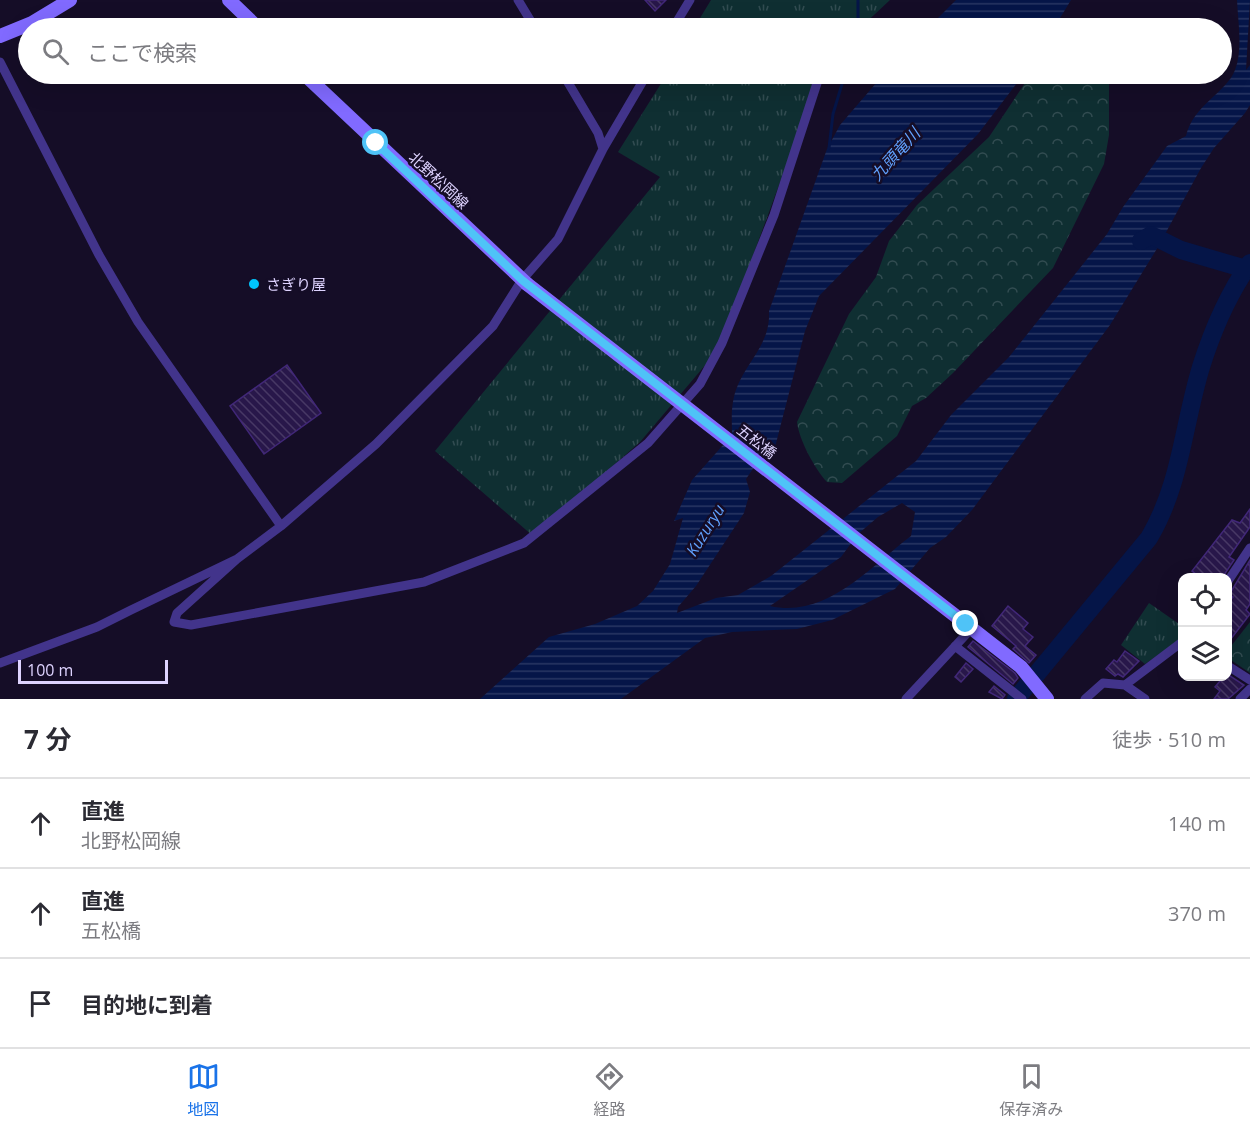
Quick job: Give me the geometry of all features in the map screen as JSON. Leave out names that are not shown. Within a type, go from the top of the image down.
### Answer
[{"type":"main road","points":[[40,18],[70,0]]},
{"type":"main road","points":[[229,0],[248,18]]},
{"type":"main road","points":[[0,36],[18,29]]},
{"type":"main road","name":"北野松岡線","points":[[315,84],[524,282]]},
{"type":"main road","name":"五松橋","points":[[524,282],[969,626]]},
{"type":"main road","points":[[969,626],[1028,673],[1047,699]]},
{"type":"street","points":[[518,0],[529,18]]},
{"type":"street","points":[[679,18],[690,0]]},
{"type":"street","points":[[0,62],[99,255],[138,322],[281,526]]},
{"type":"street","points":[[569,84],[598,133],[603,149]]},
{"type":"street","points":[[641,84],[603,149],[558,238],[493,326],[376,444],[281,526],[237,559],[177,613],[174,622],[191,625],[424,582],[524,543],[648,443],[700,384],[722,343],[774,215],[817,84]]},
{"type":"street","points":[[1232,574],[1250,548]]},
{"type":"street","points":[[0,663],[97,627],[237,559]]},
{"type":"street","points":[[906,699],[955,646],[969,626]]},
{"type":"street","points":[[1125,685],[1178,645]]},
{"type":"street","points":[[955,646],[1018,696]]},
{"type":"street","points":[[1232,669],[1250,680]]},
{"type":"street","points":[[1085,699],[1103,683],[1125,685],[1145,699]]},
{"type":"street","points":[[1239,699],[1250,689]]},
{"type":"green space","points":[[711,0],[890,0],[871,18],[700,18]]},
{"type":"green space","points":[[661,84],[816,84],[718,350],[640,442],[533,536],[435,451],[660,177],[618,152]]},
{"type":"green space","points":[[1024,84],[1109,84],[1109,135],[1104,164],[1053,268],[953,373],[926,398],[912,406],[897,436],[842,483],[827,482],[808,454],[797,422],[849,314],[876,277],[889,241],[917,205],[989,137]]},
{"type":"green space","points":[[1149,603],[1178,623],[1178,641],[1145,664],[1121,645]]},
{"type":"green space","points":[[1250,622],[1250,673],[1232,661],[1232,645]]},
{"type":"water","points":[[956,0],[1071,0],[1060,18],[938,18]]},
{"type":"water","points":[[1237,0],[1250,0],[1246,70],[1250,65],[1250,105],[1214,148],[1201,168],[1158,247],[1110,325],[972,510],[946,537],[930,548],[895,589],[832,620],[797,629],[732,632],[705,638],[621,699],[480,699],[549,637],[595,624],[637,606],[653,591],[670,564],[683,518],[674,521],[692,480],[732,435],[732,406],[736,389],[765,336],[769,311],[827,149],[840,125],[875,84],[1016,84],[978,134],[819,296],[805,331],[774,451],[767,448],[746,479],[750,492],[744,513],[696,586],[678,607],[677,613],[716,598],[738,595],[771,576],[916,461],[951,415],[1009,357],[1107,234],[1123,207],[1167,146],[1186,136],[1190,125],[1202,107],[1226,84],[1232,84],[1239,53]],"holes":[[[902,503],[915,512],[911,536],[846,588],[828,598],[810,605],[790,608],[770,606],[841,557],[858,534],[878,517]]]},
{"type":"building","points":[[645,0],[666,0],[655,11]]},
{"type":"building","points":[[287,365],[321,413],[264,454],[230,406]]},
{"type":"building","points":[[1250,509],[1250,527],[1229,557],[1234,560],[1225,573],[1195,573],[1192,571],[1232,520],[1240,523]]},
{"type":"building","points":[[1250,560],[1250,604],[1246,610],[1250,614],[1232,637],[1233,597],[1232,590]]},
{"type":"building","points":[[1008,606],[1028,623],[1023,629],[1033,637],[1025,646],[1036,655],[1029,663],[1013,649],[1016,646],[992,626]]},
{"type":"building","points":[[973,641],[1015,673],[1018,678],[1013,684],[968,647]]},
{"type":"building","points":[[1125,651],[1139,661],[1123,677],[1118,674],[1115,676],[1106,669],[1114,660],[1117,662]]},
{"type":"building","points":[[966,663],[973,669],[961,682],[955,677]]},
{"type":"building","points":[[1232,677],[1244,685],[1228,699],[1214,699],[1220,691],[1215,687],[1220,681],[1232,681]]},
{"type":"building","points":[[994,686],[1005,695],[1002,699],[989,692]]},
{"type":"waterway","points":[[858,0],[858,18]]},
{"type":"waterway","points":[[829,148],[833,114],[842,84]]},
{"type":"waterway","points":[[1141,241],[1151,235],[1181,250],[1246,269]]},
{"type":"waterway","points":[[1016,699],[1149,538],[1160,518],[1175,476],[1195,389],[1210,340],[1228,300],[1250,263]]},
{"type":"place","name":"さぎり屋","points":[[254,284]]},
{"type":"route","points":[[376,143],[522,280],[966,624]]},
{"type":"water label","name":"九頭竜川","points":[[895,154]]},
{"type":"water label","name":"Kuzuryu","points":[[705,530]]}]
